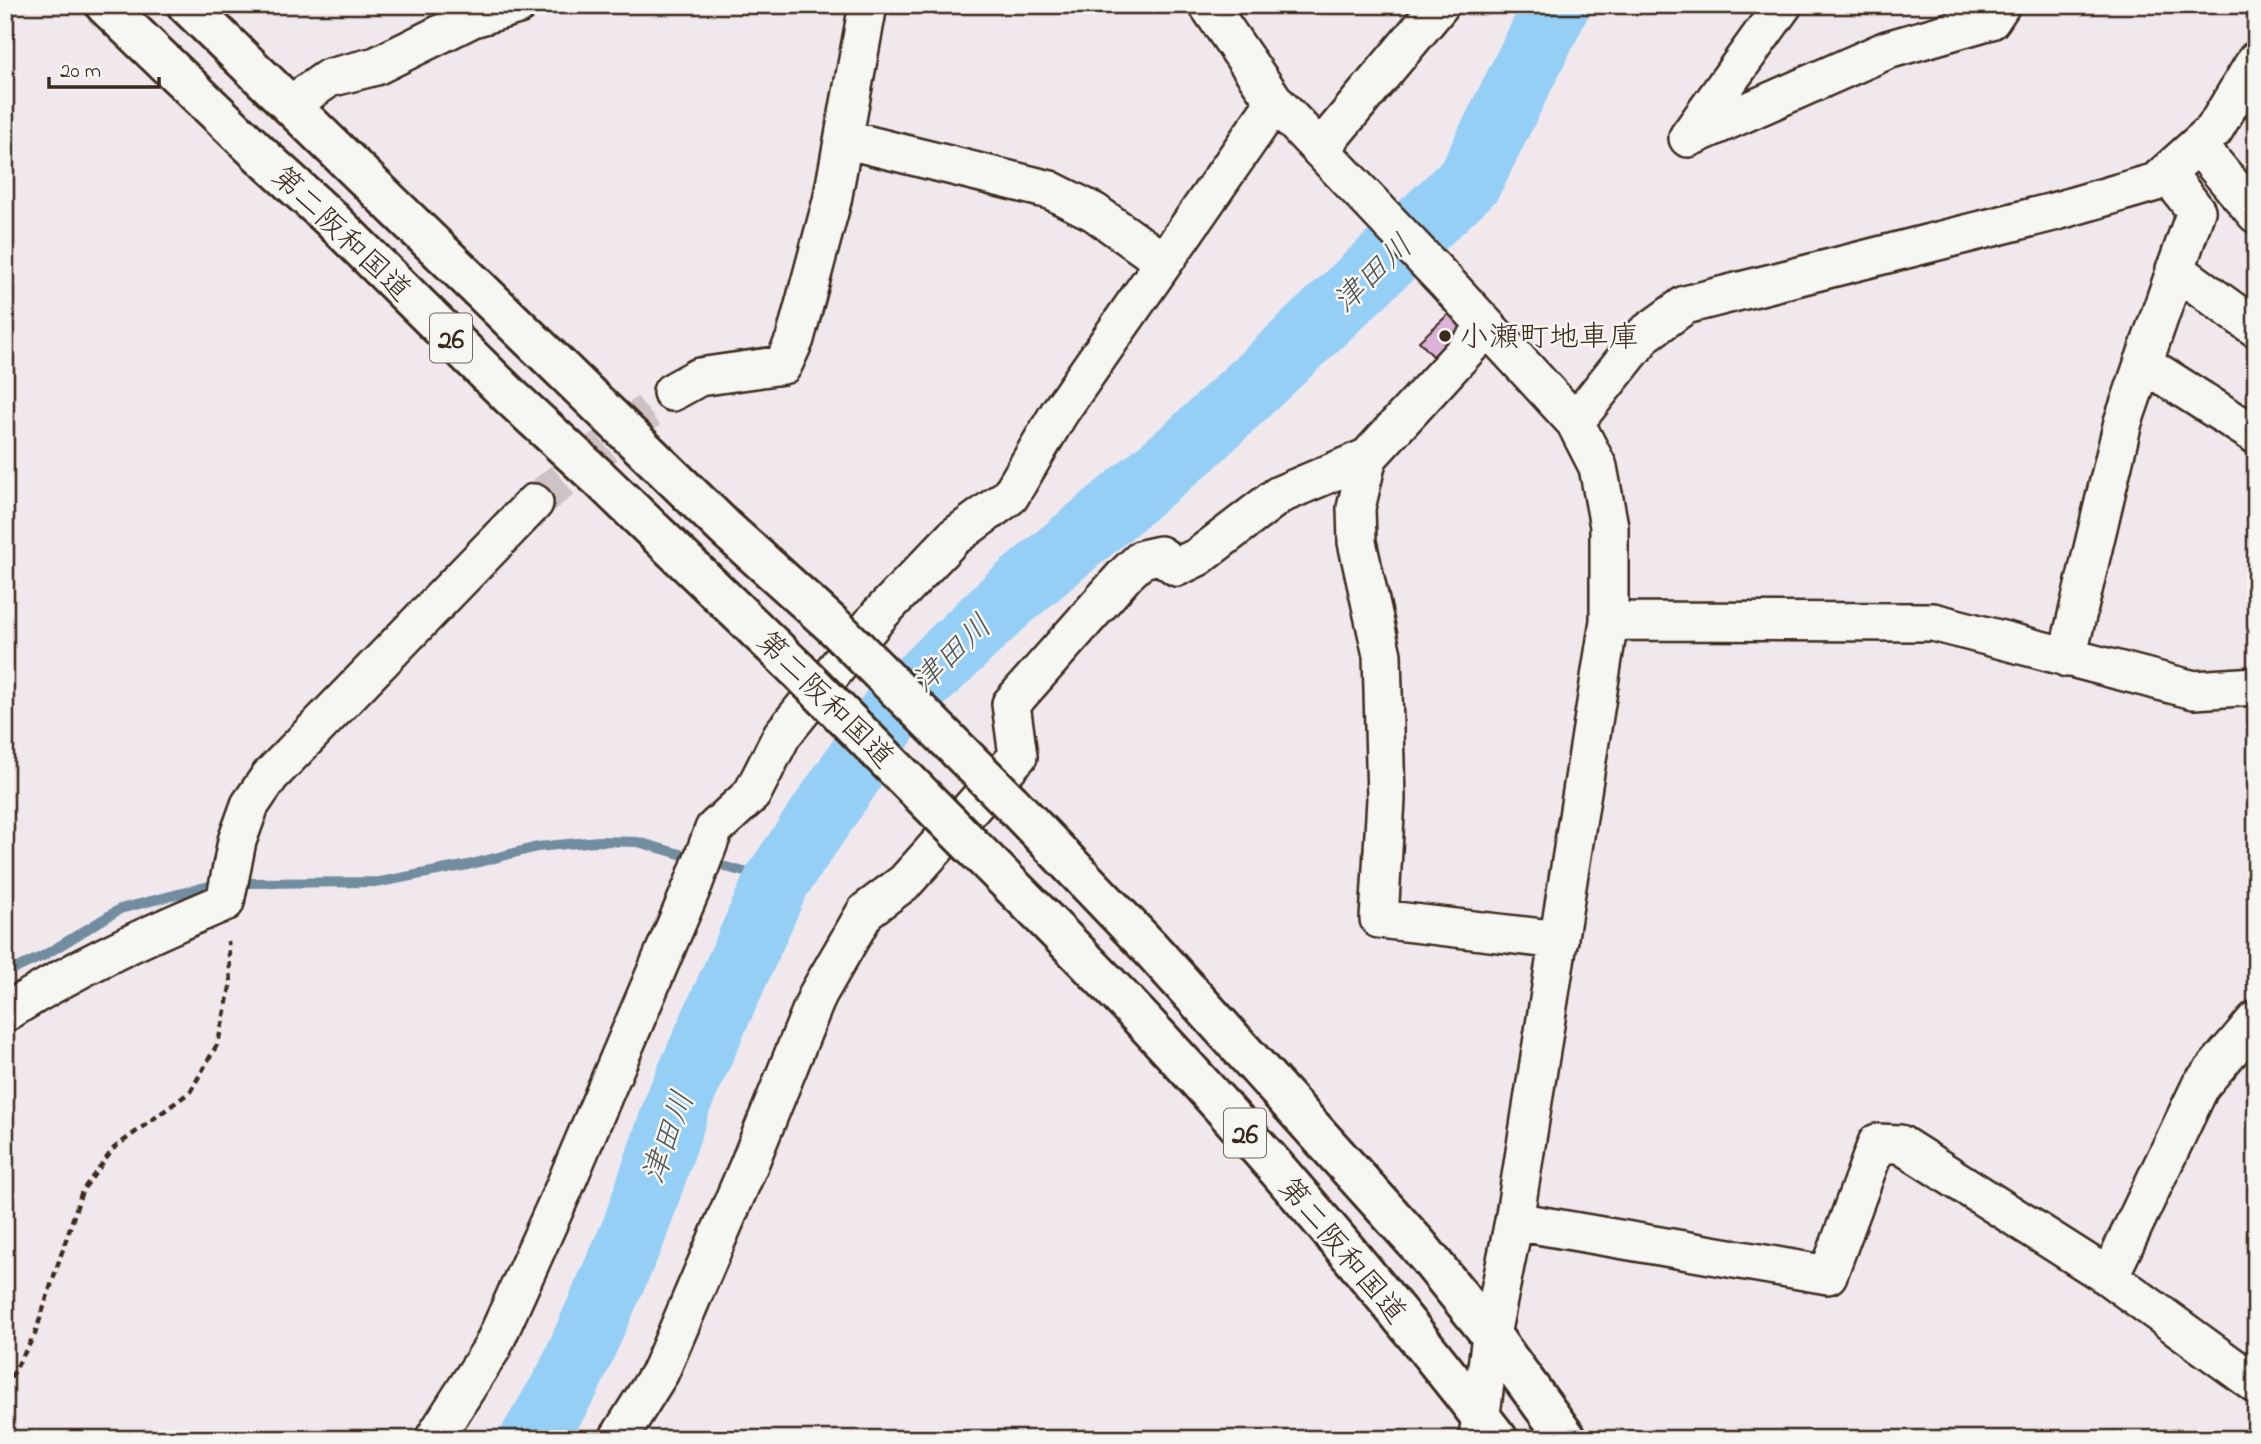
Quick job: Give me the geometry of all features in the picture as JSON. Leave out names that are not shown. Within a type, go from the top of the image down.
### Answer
[{"type":"highway","name":"第二阪和国道","points":[[105,5],[798,670],[1081,956],[1196,1077],[1339,1243],[1485,1431]]},
{"type":"highway","name":"第二阪和国道","points":[[187,5],[726,529],[837,629],[1011,803],[1282,1091],[1418,1245],[1491,1335],[1567,1439]]},
{"type":"street","points":[[290,105],[329,78],[376,66],[473,18],[518,5]]},
{"type":"street","points":[[672,392],[699,377],[783,365],[795,339],[832,201],[868,5]]},
{"type":"street","points":[[1208,5],[1275,102],[1575,422],[1598,467],[1609,526],[1609,621],[1514,1221],[1491,1335],[1485,1431]]},
{"type":"street","points":[[1321,148],[1440,5]]},
{"type":"street","points":[[1783,5],[1688,138],[1887,50],[1990,20],[2001,5]]},
{"type":"street","points":[[1575,422],[1645,334],[1685,305],[2053,212],[2157,182],[2214,130],[2256,60]]},
{"type":"street","points":[[434,1439],[492,1348],[564,1188],[714,829],[752,794],[782,734],[880,614],[954,537],[1010,496],[1059,413],[1275,102]]},
{"type":"street","points":[[844,139],[1050,190],[1094,212],[1164,262]]},
{"type":"street","points":[[2198,145],[2256,214]]},
{"type":"street","points":[[2067,658],[2123,422],[2196,211],[2167,173]]},
{"type":"street","points":[[2175,270],[2256,328]]},
{"type":"street","points":[[618,1439],[660,1372],[743,1180],[818,994],[866,911],[905,882],[1018,756],[1011,704],[1142,559],[1160,555],[1177,567],[1198,557],[1279,495],[1368,457],[1487,327]]},
{"type":"street","points":[[2143,363],[2256,436]]},
{"type":"street","points":[[1368,457],[1356,508],[1357,542],[1382,655],[1386,799],[1379,919],[1559,940]]},
{"type":"street","points":[[5,1013],[30,996],[227,889],[237,841],[250,805],[270,776],[534,503]]},
{"type":"street","points":[[1609,621],[1933,622],[2194,690],[2256,685]]},
{"type":"street","points":[[2109,1277],[2201,1085],[2256,1020]]},
{"type":"street","points":[[1514,1221],[1828,1275],[1877,1143],[1900,1144],[2109,1277],[2256,1384]]},
{"type":"path","points":[[5,1388],[35,1334],[82,1191],[114,1148],[190,1092],[218,1043],[231,983],[227,889]]},
{"type":"building","name":"小瀬町地車庫","points":[[1451,312],[1470,331],[1440,364],[1419,341]]},
{"type":"waterway","name":"津田川","points":[[533,1439],[568,1380],[634,1231],[679,1100],[777,881],[896,706],[1010,597],[1190,446],[1470,180],[1557,5]]},
{"type":"waterway","points":[[5,968],[17,968],[43,956],[120,909],[209,886],[244,883],[380,882],[468,865],[537,847],[598,841],[638,842],[680,854]]},
{"type":"waterway","points":[[726,867],[777,881]]},
{"type":"tunnel","points":[[534,503],[672,392]]},
{"type":"place","name":"小瀬町地車庫","points":[[1445,336]]}]
